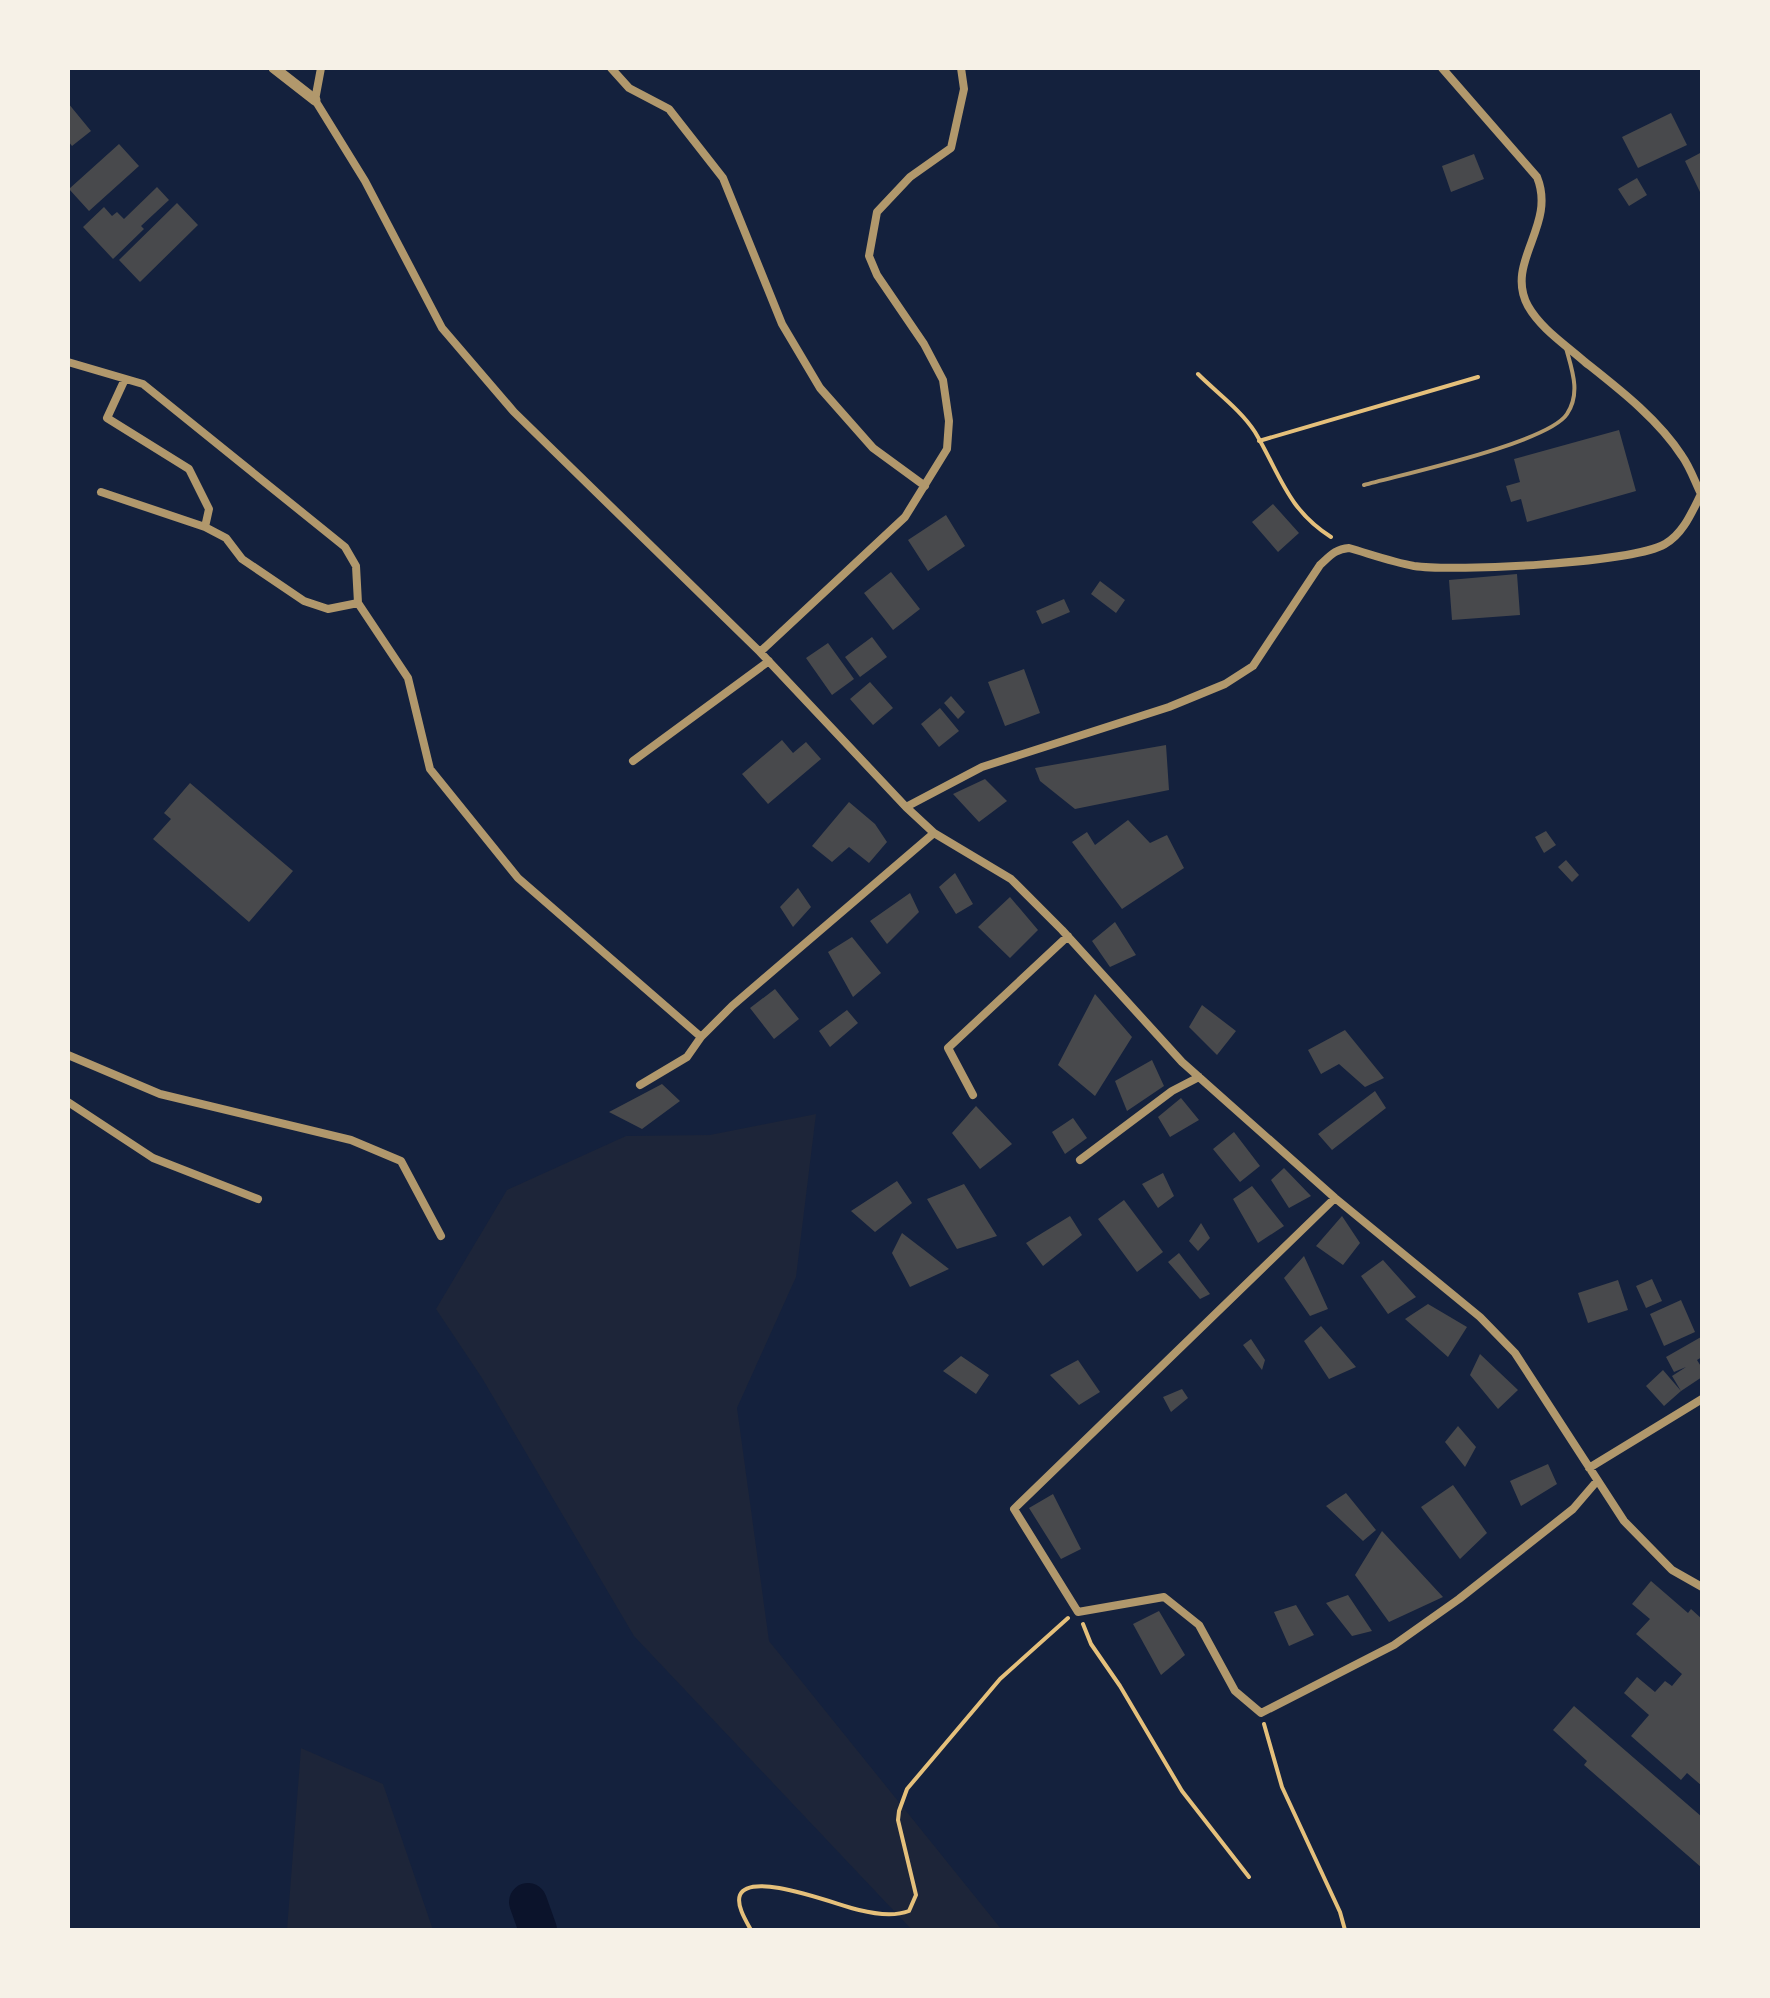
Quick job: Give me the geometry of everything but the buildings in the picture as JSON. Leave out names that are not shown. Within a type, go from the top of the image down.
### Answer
[{"type":"street","points":[[274,68],[315,100],[365,181],[442,328],[514,412],[769,661],[906,807],[934,833],[1011,879],[1068,936],[1182,1062],[1335,1198],[1480,1317],[1515,1353],[1624,1521],[1672,1570],[1702,1587]]},
{"type":"street","points":[[315,100],[321,68]]},
{"type":"street","points":[[611,68],[629,88],[669,109],[723,178],[782,324],[820,388],[873,448],[925,486]]},
{"type":"street","points":[[760,652],[905,517],[947,449],[949,421],[943,380],[924,344],[877,275],[869,256],[877,212],[910,177],[951,148],[964,89],[961,68]]},
{"type":"street","points":[[906,807],[982,767],[1169,707],[1225,684],[1253,666],[1331,553],[1349,548],[1416,566],[1492,567],[1633,554],[1666,544],[1685,525],[1701,494],[1685,460],[1664,433],[1538,321],[1522,291],[1524,265],[1543,200],[1537,177],[1442,68]]},
{"type":"street","points":[[68,362],[143,384],[345,547],[356,566],[358,603],[408,678],[430,769],[518,878],[701,1037]]},
{"type":"street","points":[[125,379],[107,418],[189,469],[209,509],[205,527]]},
{"type":"street","points":[[101,492],[205,527],[226,538],[242,559],[304,601],[328,609],[358,603]]},
{"type":"street","points":[[633,761],[769,661]]},
{"type":"street","points":[[640,1085],[687,1057],[701,1037],[732,1006],[934,833]]},
{"type":"street","points":[[973,1095],[948,1048],[1068,936]]},
{"type":"street","points":[[68,1055],[160,1094],[351,1140],[401,1161],[441,1236]]},
{"type":"street","points":[[1080,1160],[1172,1091],[1199,1077]]},
{"type":"street","points":[[68,1102],[153,1158],[258,1199]]},
{"type":"street","points":[[1335,1198],[1014,1509],[1078,1612],[1164,1597],[1199,1625],[1235,1691],[1261,1713],[1394,1645],[1459,1599],[1573,1509],[1597,1481]]},
{"type":"street","points":[[1589,1468],[1702,1399]]},
{"type":"lane","points":[[1364,485],[1529,439],[1555,426],[1568,413],[1574,396],[1566,345]]},
{"type":"path","points":[[1198,374],[1248,423],[1278,481],[1294,502],[1316,527],[1349,548]]},
{"type":"path","points":[[1259,441],[1478,377]]},
{"type":"path","points":[[751,1930],[739,1904],[740,1895],[745,1889],[756,1885],[775,1886],[859,1910],[898,1915],[909,1911],[916,1895],[898,1820],[907,1789],[1000,1679],[1062,1622],[1078,1612],[1091,1644],[1120,1686],[1182,1791],[1249,1877]]},
{"type":"path","points":[[1261,1713],[1282,1787],[1340,1912],[1345,1930]]},
{"type":"shaded area","points":[[816,1114],[796,1277],[737,1408],[769,1641],[1002,1930],[912,1930],[634,1636],[482,1378],[436,1309],[507,1190],[626,1136],[710,1135]]},
{"type":"shaded area","points":[[301,1748],[383,1784],[433,1930],[287,1930]]},
{"type":"waterway","points":[[528,1902],[538,1930]]}]
